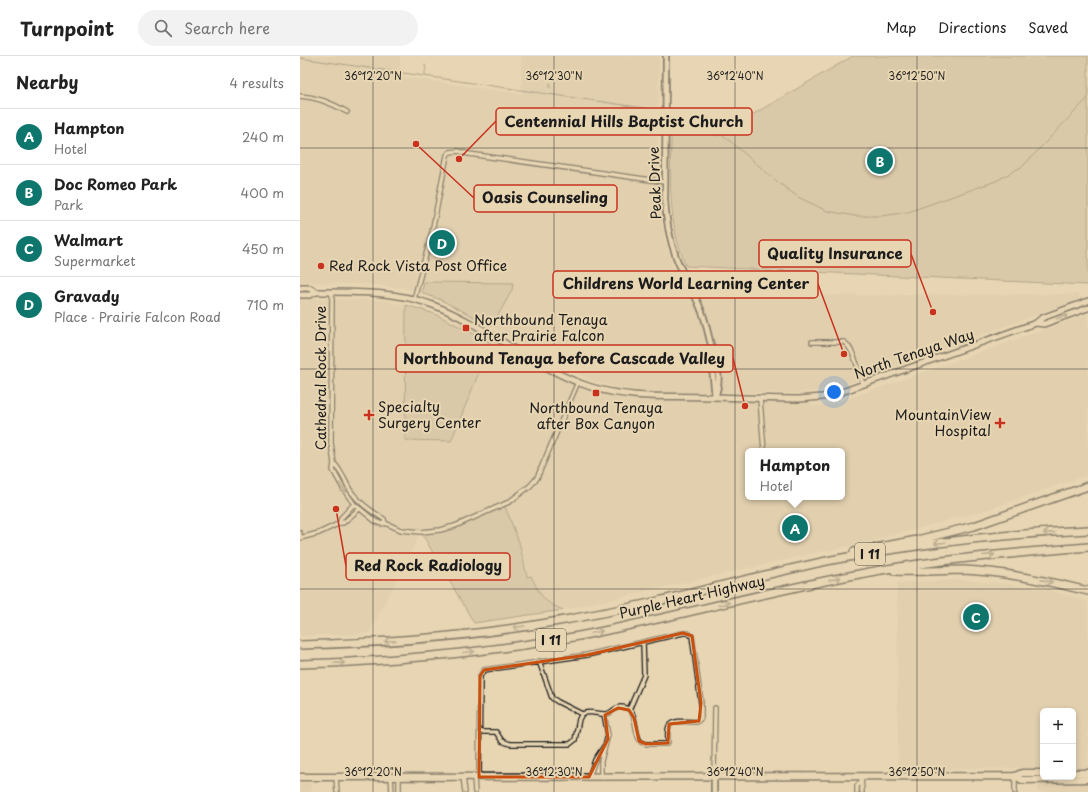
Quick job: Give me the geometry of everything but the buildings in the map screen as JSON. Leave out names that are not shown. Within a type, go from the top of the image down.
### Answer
[{"type":"highway","points":[[763,575],[784,566],[917,540],[963,529],[1088,486]]},
{"type":"highway","name":"Purple Heart Highway","points":[[300,645],[376,642],[517,628],[656,601],[763,575],[839,559],[910,547],[979,538],[1088,530]]},
{"type":"highway","name":"Purple Heart Highway","points":[[300,664],[374,661],[480,651],[577,636],[663,618],[796,586],[881,570],[975,556],[1088,547]]},
{"type":"highway","points":[[881,570],[911,572],[945,570],[1010,574],[1053,582],[1088,591]]},
{"type":"main road","name":"North Tenaya Way","points":[[300,288],[310,288],[316,292],[376,293],[414,299],[432,305],[456,316],[578,382],[608,391],[635,396],[760,399],[799,399],[822,397],[1036,323],[1042,318],[1088,301]]},
{"type":"main road","name":"North Tenaya Way","points":[[300,296],[310,296],[316,292]]},
{"type":"main road","name":"North Tenaya Way","points":[[1036,323],[1044,324],[1088,308]]},
{"type":"main road","points":[[300,777],[714,776],[860,780],[1015,776],[1022,773],[1040,773]]},
{"type":"main road","points":[[1076,775],[1088,773]]},
{"type":"main road","points":[[1015,776],[1022,780],[1040,779]]},
{"type":"main road","points":[[1076,777],[1088,779]]},
{"type":"street","name":"Peak Drive","points":[[666,56],[666,209],[672,244],[683,273],[703,312],[712,349],[711,357],[715,397]]},
{"type":"street","points":[[300,96],[320,99],[334,104],[347,112]]},
{"type":"street","points":[[414,299],[432,232],[444,164],[448,153],[458,151],[469,154],[665,182]]},
{"type":"street","name":"Cathedral Rock Drive","points":[[332,292],[331,443],[334,470],[338,480],[359,510],[382,524],[385,523],[401,530],[410,531],[421,532],[440,530],[455,526],[518,497],[537,478],[578,382]]},
{"type":"street","points":[[812,342],[844,342],[848,345],[863,384]]},
{"type":"street","points":[[760,399],[764,448]]},
{"type":"street","name":"Cathedral Rock Drive","points":[[334,463],[351,492],[363,504],[384,519],[385,523]]},
{"type":"street","points":[[340,523],[341,518],[354,504]]},
{"type":"street","points":[[309,535],[300,533],[300,538],[319,533],[345,521],[359,510]]},
{"type":"street","points":[[475,792],[480,732],[480,676],[482,672],[487,670],[539,662],[587,655],[688,633],[692,636],[701,703],[701,718],[697,722],[676,722],[671,724],[668,728],[668,742],[666,744],[646,744],[639,741],[634,718],[629,710],[625,708],[618,708],[608,714],[593,712],[582,714],[552,698],[539,662]]},
{"type":"street","points":[[629,710],[644,675],[643,642]]},
{"type":"street","points":[[714,792],[715,708]]},
{"type":"street","points":[[480,732],[496,732],[502,741],[510,744],[568,744],[575,740],[579,719],[582,714]]},
{"type":"street","points":[[601,777],[601,761],[608,735],[604,714]]},
{"type":"street","points":[[589,777],[597,757],[607,742]]},
{"type":"street","points":[[1015,776],[1015,792]]},
{"type":"street","points":[[336,777],[336,792]]},
{"type":"street","points":[[391,777],[392,792]]},
{"type":"street","points":[[399,777],[399,792]]},
{"type":"street","points":[[463,777],[465,792]]},
{"type":"street","points":[[857,792],[857,786],[860,780]]},
{"type":"street","points":[[860,780],[862,792]]},
{"type":"highlighted area","points":[[683,633],[692,636],[701,703],[699,721],[669,724],[668,743],[646,744],[639,741],[634,718],[629,710],[618,708],[605,715],[608,739],[589,777],[479,777],[480,676],[484,670],[587,655]]},
{"type":"shaded area","points":[[300,56],[400,56],[400,77],[522,94],[521,56],[659,56],[657,184],[664,237],[673,267],[688,296],[1078,294],[1080,299],[869,376],[837,387],[822,390],[798,393],[642,392],[592,381],[562,367],[492,327],[439,300],[409,289],[377,285],[300,282]]},
{"type":"shaded area","points":[[853,56],[1088,56],[1088,285],[686,266],[676,235],[672,211],[670,170],[672,115],[690,118],[716,136]]},
{"type":"shaded area","points":[[424,282],[513,283],[512,290],[492,326],[439,299],[424,294],[422,291]]},
{"type":"shaded area","points":[[300,299],[382,300],[423,309],[481,330],[559,373],[591,386],[619,394],[810,399],[812,407],[835,403],[1088,314],[1088,475],[986,510],[857,545],[823,551],[563,610],[544,600],[531,576],[527,577],[519,542],[455,526],[421,532],[369,633],[300,636]]},
{"type":"shaded area","points":[[406,305],[435,314],[491,343],[451,441],[405,440]]},
{"type":"shaded area","points":[[504,504],[519,542],[527,577],[531,576],[546,601],[563,610],[474,623],[421,532],[455,526]]},
{"type":"shaded area","points":[[960,580],[1008,584],[1049,590],[1088,602],[1088,768],[1076,768],[1076,708],[1040,708],[1040,768],[898,769],[897,583]]},
{"type":"shaded area","points":[[1038,782],[1088,783],[1088,792],[1038,792]]},
{"type":"shaded area","points":[[300,783],[311,783],[311,792],[300,792]]},
{"type":"waterway","points":[[300,58],[658,110]]},
{"type":"waterway","points":[[425,65],[426,70]]},
{"type":"waterway","points":[[425,71],[425,76]]},
{"type":"waterway","points":[[550,83],[550,88]]},
{"type":"waterway","points":[[672,112],[692,116],[711,125],[779,183],[798,197],[827,211],[855,216],[882,216],[908,212],[996,181],[1023,166],[1088,98]]},
{"type":"place","name":"Oasis Counseling","points":[[416,144]]},
{"type":"place","name":"Centennial Hills Baptist Church","points":[[459,159]]},
{"type":"place","name":"Doc Romeo Park","points":[[880,161]]},
{"type":"place","name":"Gravady","points":[[442,243]]},
{"type":"place","name":"Red Rock Vista Post Office","points":[[321,266]]},
{"type":"place","name":"Quality Insurance","points":[[933,312]]},
{"type":"place","name":"Northbound Tenaya after Prairie Falcon","points":[[466,328]]},
{"type":"place","name":"Childrens World Learning Center","points":[[844,354]]},
{"type":"place","name":"Northbound Tenaya after Box Canyon","points":[[596,393]]},
{"type":"place","name":"Northbound Tenaya before Cascade Valley","points":[[745,406]]},
{"type":"place","name":"Specialty Surgery Center","points":[[369,415]]},
{"type":"place","name":"MountainView Hospital","points":[[1000,423]]},
{"type":"place","name":"Red Rock Radiology","points":[[336,509]]},
{"type":"place","name":"Hampton","points":[[795,528]]},
{"type":"place","name":"Walmart","points":[[976,617]]}]
